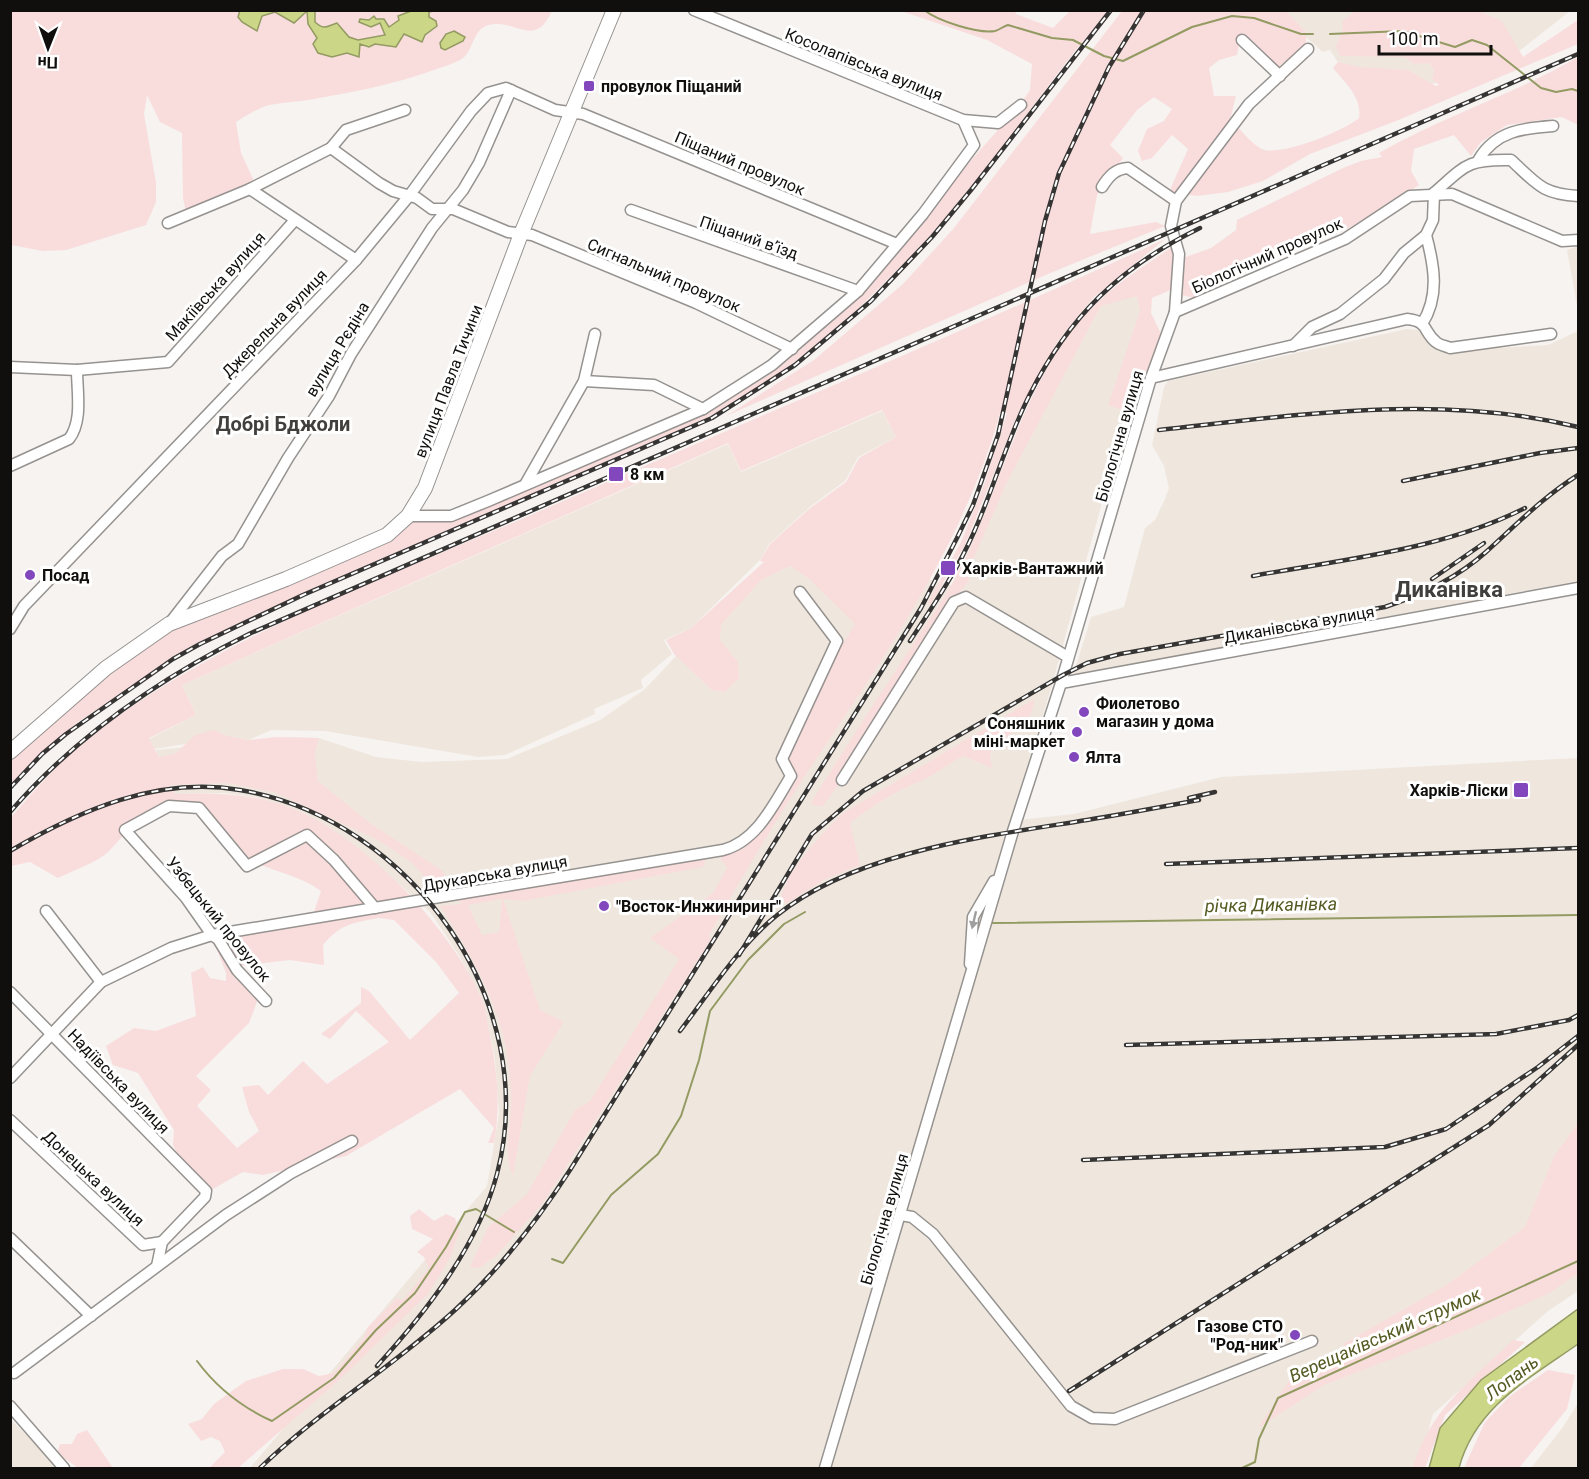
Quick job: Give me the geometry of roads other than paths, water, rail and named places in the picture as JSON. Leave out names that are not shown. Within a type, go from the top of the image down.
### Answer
[{"type":"main road","name":"вулиця Павла Тичини","points":[[169,624],[286,579],[387,534],[408,516],[425,488],[521,234],[614,10]]},
{"type":"main road","name":"вулиця Рєдіна","points":[[10,752],[106,668],[169,624]]},
{"type":"street","name":"Косолапівська вулиця","points":[[694,10],[963,120],[998,123],[1020,105]]},
{"type":"street","points":[[1242,40],[1280,76]]},
{"type":"street","points":[[1102,187],[1108,177],[1119,169],[1128,168],[1176,201],[1249,104],[1308,49]]},
{"type":"street","name":"Джерельна вулиця","points":[[10,629],[24,606],[356,260],[409,196],[471,111],[488,93],[497,89],[510,90]]},
{"type":"street","points":[[510,90],[555,110],[571,111]]},
{"type":"street","name":"вулиця Рєдіна","points":[[169,624],[222,556],[238,544],[288,458],[329,396],[351,354],[479,163],[510,90]]},
{"type":"street","points":[[168,224],[250,189],[331,148],[346,130],[405,110]]},
{"type":"street","name":"Піщаний провулок","points":[[571,111],[897,244]]},
{"type":"street","points":[[408,516],[451,516],[703,409],[792,349],[858,291],[924,214],[974,145],[963,120]]},
{"type":"street","points":[[1292,347],[1312,327],[1340,314],[1384,279],[1404,253],[1426,235],[1433,220],[1434,193],[1461,169],[1479,159],[1495,140],[1518,129],[1553,126]]},
{"type":"street","name":"Сигнальний провулок","points":[[331,148],[379,183],[432,209],[471,215],[508,232],[532,235],[696,303],[792,349]]},
{"type":"street","points":[[1479,159],[1511,160],[1544,190],[1558,195],[1578,196]]},
{"type":"street","points":[[250,189],[356,260]]},
{"type":"street","points":[[1434,193],[1452,194],[1562,241],[1578,240]]},
{"type":"street","name":"Біологічний провулок","points":[[1174,312],[1345,239],[1410,196],[1434,193]]},
{"type":"street","name":"Біологічна вулиця","points":[[825,1468],[970,977],[973,917],[1001,871],[1061,683],[1151,378],[1174,312],[1179,254],[1172,221],[1176,201]]},
{"type":"street","name":"Піщаний в’їзд","points":[[631,210],[858,291]]},
{"type":"street","name":"Макіївська вулиця","points":[[10,367],[77,370],[168,362],[295,220]]},
{"type":"street","points":[[1422,324],[1433,301],[1434,268],[1426,235]]},
{"type":"street","points":[[1151,378],[1407,319],[1417,320],[1436,342],[1450,348],[1551,334]]},
{"type":"street","points":[[526,483],[584,381],[594,334]]},
{"type":"street","points":[[10,466],[69,439],[75,431],[78,422],[77,370]]},
{"type":"street","points":[[584,381],[654,385],[703,409]]},
{"type":"street","name":"Диканівська вулиця","points":[[1061,683],[1578,588]]},
{"type":"street","name":"Друкарська вулиця","points":[[10,1078],[101,982],[162,952],[212,935],[430,901],[723,850],[745,841],[777,800],[791,776],[782,759],[837,641],[801,592]]},
{"type":"street","points":[[842,780],[954,602],[966,597],[1068,657]]},
{"type":"street","name":"Узбецький провулок","points":[[266,1001],[237,970],[218,939],[212,935],[186,898],[125,830],[169,806],[199,808],[248,866],[307,835],[334,860],[375,908]]},
{"type":"street","points":[[46,911],[101,982]]},
{"type":"street","name":"Надіївська вулиця","points":[[10,992],[206,1191],[205,1197],[162,1242]]},
{"type":"street","name":"Донецька вулиця","points":[[10,1120],[143,1245],[162,1242]]},
{"type":"street","points":[[12,1373],[261,1191],[352,1141]]},
{"type":"street","points":[[901,1215],[912,1217],[933,1234],[1071,1406],[1092,1418],[1115,1419],[1312,1341]]},
{"type":"street","points":[[10,1238],[91,1316]]},
{"type":"street","points":[[157,1266],[162,1242]]},
{"type":"street","points":[[10,1407],[64,1468]]},
{"type":"water","points":[[240,10],[315,11],[315,22],[318,25],[326,27],[337,23],[349,37],[358,40],[385,35],[380,23],[371,27],[359,22],[360,19],[369,20],[374,16],[376,19],[384,19],[389,27],[399,20],[398,16],[411,11],[433,11],[429,12],[429,17],[436,21],[437,26],[425,35],[422,42],[404,34],[396,47],[375,44],[369,47],[360,44],[359,57],[347,53],[332,57],[318,53],[313,44],[317,38],[308,24],[307,11],[294,23],[275,12],[262,16],[257,31],[242,22],[238,17]]},
{"type":"water","points":[[454,31],[465,37],[463,41],[445,50],[441,48],[440,43],[446,34]]},
{"type":"water","name":"Лопань","points":[[1578,1309],[1578,1344],[1523,1382],[1491,1411],[1467,1447],[1459,1468],[1429,1468],[1440,1428],[1481,1380]]},
{"type":"waterway","points":[[924,10],[969,29],[995,31],[1008,25],[1052,38],[1073,40],[1104,56],[1123,61],[1192,27],[1232,16],[1254,18],[1301,34],[1313,34]]},
{"type":"waterway","points":[[1330,34],[1403,31],[1455,47],[1472,40],[1487,45],[1541,88],[1556,92],[1572,89],[1578,91]]},
{"type":"waterway","name":"річка Диканівка","points":[[552,1259],[563,1263],[611,1195],[658,1154],[681,1116],[699,1060],[710,1011],[748,960],[784,924],[805,912]]},
{"type":"waterway","name":"річка Диканівка","points":[[991,923],[1578,915]]},
{"type":"waterway","name":"річка Диканівка","points":[[197,1361],[230,1396],[250,1410],[272,1421],[334,1378],[376,1330],[415,1293],[446,1247],[465,1212],[476,1209],[514,1232]]},
{"type":"waterway","name":"Верещаківський струмок","points":[[1242,1468],[1255,1462],[1259,1439],[1278,1398],[1578,1261]]},
{"type":"railway","points":[[10,788],[42,754],[66,734],[173,659],[200,644],[303,595],[712,418],[795,365],[871,301],[932,237],[1111,10]]},
{"type":"railway","points":[[260,1468],[307,1427],[407,1351],[455,1310],[487,1278],[531,1226],[570,1170],[921,608],[973,505],[998,435],[1045,221],[1059,173],[1109,67],[1144,10]]},
{"type":"railway","points":[[10,812],[63,758],[122,710],[184,669],[251,633],[1578,54]]},
{"type":"railway","points":[[910,641],[960,561],[981,515],[1021,413],[1061,341],[1080,318],[1121,277],[1145,259],[1200,228]]},
{"type":"railway","points":[[1159,430],[1316,413],[1421,409],[1474,411],[1526,417],[1578,427]]},
{"type":"railway","points":[[1403,481],[1540,453],[1578,448]]},
{"type":"railway","points":[[739,955],[812,834],[863,791],[1063,675],[1087,663],[1120,654],[1385,607],[1398,602],[1438,585],[1463,570],[1541,502],[1578,475]]},
{"type":"railway","points":[[1253,576],[1357,558],[1426,543],[1460,534],[1525,508]]},
{"type":"railway","points":[[1432,579],[1484,543]]},
{"type":"railway","points":[[10,851],[92,810],[150,792],[209,787],[240,790],[302,808],[359,838],[409,879],[450,929],[481,985],[500,1046],[506,1110],[497,1174],[488,1201],[464,1252],[431,1301],[377,1366]]},
{"type":"railway","points":[[1189,798],[1215,792]]},
{"type":"railway","points":[[680,1031],[725,971],[762,928],[808,894],[844,876],[883,861],[966,840],[1199,800]]},
{"type":"railway","points":[[1166,864],[1578,848]]},
{"type":"railway","points":[[1126,1045],[1496,1034],[1569,1020],[1578,1015]]},
{"type":"railway","points":[[1083,1160],[1385,1147],[1446,1129],[1538,1067],[1578,1036]]},
{"type":"railway","points":[[1069,1391],[1489,1125],[1578,1045]]},
{"type":"place","name":"провулок Піщаний","points":[[589,86]]},
{"type":"place","name":"8 км","points":[[616,474]]},
{"type":"place","name":"Харків-Вантажний","points":[[948,568]]},
{"type":"place","name":"Посад","points":[[30,575]]},
{"type":"place","name":"Фиолетово магазин у дома","points":[[1084,712]]},
{"type":"place","name":"Соняшник міні-маркет","points":[[1077,732]]},
{"type":"place","name":"Ялта","points":[[1074,757]]},
{"type":"place","name":"Харків-Ліски","points":[[1521,790]]},
{"type":"place","name":"\"Восток-Инжиниринг\"","points":[[604,906]]},
{"type":"place","name":"Газове СТО \"Род-ник\"","points":[[1295,1335]]},
{"type":"district","name":"Добрі Бджоли","points":[[283,424]]},
{"type":"district","name":"Диканівка","points":[[1449,589]]}]
